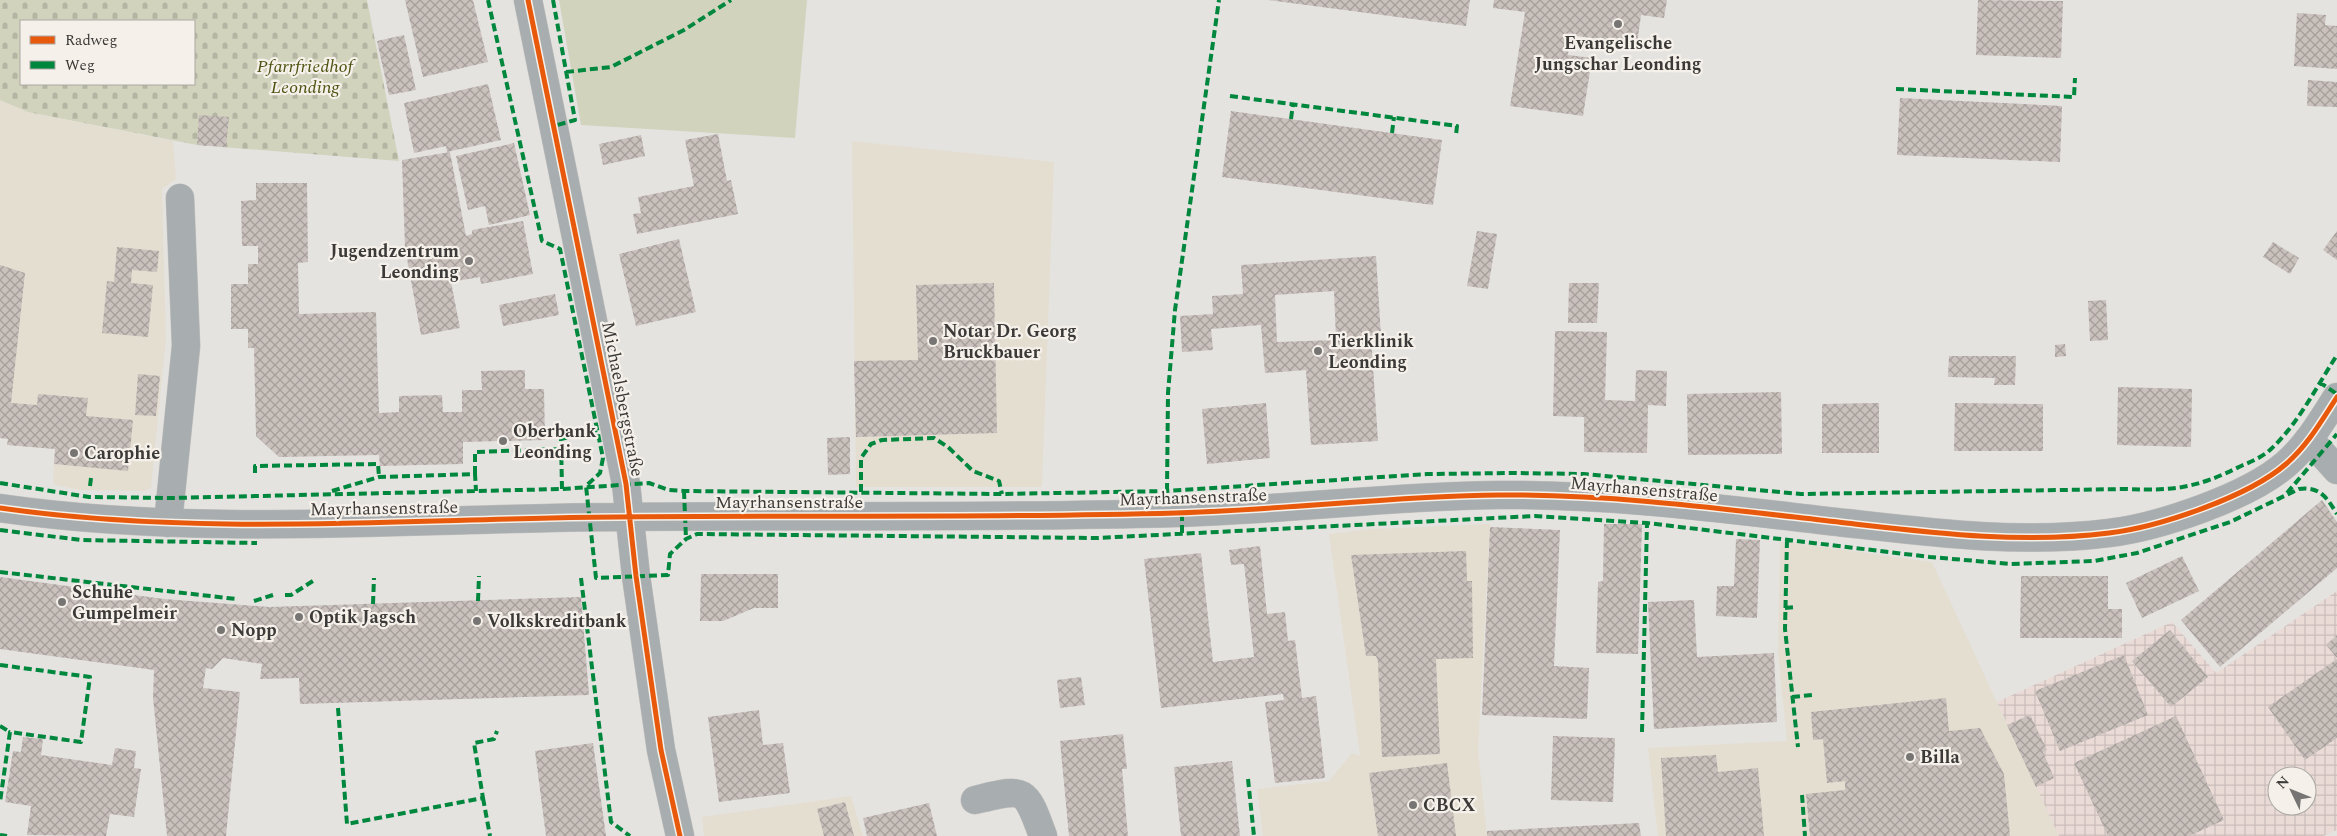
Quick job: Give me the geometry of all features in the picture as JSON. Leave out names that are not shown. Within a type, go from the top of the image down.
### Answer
[{"type":"street","name":"Michaelsbergstraße","points":[[528,0],[624,474],[661,750],[680,836]]},
{"type":"street","points":[[168,522],[186,346],[180,198]]},
{"type":"street","name":"Mayrhansenstraße","points":[[0,508],[64,517],[168,522],[274,524],[629,517],[1182,513],[1486,495],[1556,495],[1676,504],[1982,538],[2052,539],[2123,531],[2159,523],[2214,503],[2260,482],[2287,463],[2309,439],[2337,397]]},
{"type":"street","points":[[2309,439],[2337,470]]},
{"type":"street","points":[[975,800],[1012,792],[1023,794],[1031,803],[1043,836]]},
{"type":"shaded area","points":[[0,100],[28,112],[173,141],[176,179],[162,189],[166,339],[151,488],[145,491],[81,490],[55,485],[53,480],[55,449],[7,445],[7,439],[0,438]]},
{"type":"shaded area","points":[[852,141],[1054,162],[1042,487],[856,487]]},
{"type":"shaded area","points":[[1490,524],[1478,750],[1487,836],[1263,836],[1257,789],[1329,781],[1352,753],[1360,756],[1329,534],[1371,529]]},
{"type":"shaded area","points":[[1780,541],[1932,562],[2059,836],[1658,836],[1648,748],[1787,741],[1778,653]]},
{"type":"shaded area","points":[[2337,591],[2337,830],[2323,836],[2059,836],[1997,702],[2172,622],[2216,673]]},
{"type":"shaded area","points":[[851,796],[863,836],[704,836],[702,817]]},
{"type":"green space","name":"Pfarrfriedhof Leonding","points":[[0,0],[367,0],[399,161],[197,145],[28,112],[0,100]]},
{"type":"green space","points":[[559,0],[807,0],[795,138],[581,125]]},
{"type":"building","points":[[405,0],[473,0],[488,62],[423,77]]},
{"type":"building","points":[[1269,0],[1470,0],[1466,26]]},
{"type":"building","points":[[1494,0],[1667,0],[1664,18],[1641,15],[1637,44],[1570,35],[1568,55],[1592,58],[1583,116],[1510,106],[1525,12],[1493,8]]},
{"type":"building","points":[[1978,0],[2063,1],[2061,58],[1976,55]]},
{"type":"building","points":[[2297,13],[2326,15],[2325,25],[2337,26],[2337,69],[2294,66]]},
{"type":"building","points":[[404,35],[416,90],[389,95],[377,41]]},
{"type":"building","points":[[2308,80],[2337,82],[2337,107],[2307,106]]},
{"type":"building","points":[[488,84],[501,140],[447,152],[446,146],[414,153],[404,103]]},
{"type":"building","points":[[1900,98],[2062,106],[2060,162],[1897,155]]},
{"type":"building","points":[[1231,111],[1442,140],[1433,205],[1222,177]]},
{"type":"building","points":[[199,115],[229,117],[226,147],[197,145]]},
{"type":"building","points":[[718,134],[727,181],[731,180],[738,214],[637,234],[633,214],[641,213],[638,197],[694,186],[685,140]]},
{"type":"building","points":[[641,135],[645,156],[603,165],[599,144]]},
{"type":"building","points":[[514,143],[530,215],[489,225],[485,206],[468,210],[456,156]]},
{"type":"building","name":"Jugendzentrum Leonding","points":[[450,152],[466,236],[472,234],[472,230],[523,221],[533,274],[481,284],[480,277],[451,282],[460,328],[421,335],[405,248],[402,160]]},
{"type":"building","points":[[256,183],[307,183],[308,262],[298,263],[299,314],[376,312],[379,413],[399,412],[399,396],[442,395],[443,412],[462,412],[462,390],[482,390],[481,371],[525,370],[525,389],[544,389],[545,440],[463,442],[463,464],[380,466],[379,455],[279,457],[256,436],[254,348],[248,348],[248,329],[231,329],[231,284],[248,284],[248,264],[258,264],[258,246],[242,246],[241,201],[256,200]]},
{"type":"building","points":[[1477,231],[1497,234],[1488,289],[1467,286]]},
{"type":"building","points":[[2337,231],[2337,260],[2323,250]]},
{"type":"building","points":[[679,239],[696,312],[636,326],[619,254]]},
{"type":"building","points":[[2273,242],[2299,258],[2290,274],[2263,257]]},
{"type":"building","points":[[117,247],[159,251],[157,272],[132,270],[131,283],[153,285],[148,337],[102,333],[107,281],[114,282]]},
{"type":"building","name":"Tierklinik Leonding","points":[[1376,256],[1381,336],[1371,337],[1378,441],[1311,445],[1306,370],[1265,373],[1261,325],[1211,329],[1213,350],[1182,352],[1180,316],[1213,314],[1212,296],[1243,294],[1241,265]],"holes":[[[1334,291],[1336,340],[1277,342],[1275,295]]]},
{"type":"building","points":[[0,265],[25,273],[11,403],[37,405],[38,394],[88,398],[86,416],[133,420],[128,471],[54,464],[55,449],[7,445],[8,439],[0,438]]},
{"type":"building","points":[[994,283],[997,433],[856,437],[854,361],[918,360],[916,285]]},
{"type":"building","points":[[1569,283],[1599,283],[1597,323],[1568,323]]},
{"type":"building","points":[[555,294],[559,315],[503,326],[499,305]]},
{"type":"building","points":[[2106,300],[2108,340],[2090,341],[2088,301]]},
{"type":"building","points":[[1555,331],[1607,332],[1605,400],[1635,401],[1636,370],[1667,371],[1666,406],[1648,405],[1647,453],[1584,452],[1584,417],[1553,416]]},
{"type":"building","points":[[2065,344],[2066,356],[2055,357],[2055,345]]},
{"type":"building","points":[[1949,356],[2016,356],[2015,385],[1994,385],[1995,378],[1948,377]]},
{"type":"building","points":[[138,374],[160,376],[156,416],[135,415]]},
{"type":"building","points":[[2118,387],[2192,389],[2191,447],[2117,445]]},
{"type":"building","points":[[1781,392],[1782,454],[1688,455],[1687,394]]},
{"type":"building","points":[[1266,403],[1270,458],[1207,464],[1202,409]]},
{"type":"building","points":[[1879,403],[1879,453],[1822,453],[1822,404]]},
{"type":"building","points":[[1955,403],[2043,404],[2043,451],[1954,451]]},
{"type":"building","points":[[850,437],[850,474],[828,475],[827,438]]},
{"type":"building","points":[[2322,500],[2337,522],[2337,568],[2220,667],[2181,620]]},
{"type":"building","points":[[1604,524],[1642,524],[1638,654],[1596,653],[1598,582],[1603,581]]},
{"type":"building","points":[[1490,527],[1560,530],[1554,666],[1589,668],[1587,719],[1482,715]]},
{"type":"building","points":[[1736,539],[1760,540],[1757,618],[1716,616],[1717,586],[1734,586]]},
{"type":"building","points":[[1260,546],[1267,614],[1285,612],[1288,641],[1295,640],[1302,698],[1316,696],[1325,778],[1275,783],[1265,702],[1284,700],[1283,694],[1161,708],[1144,559],[1201,553],[1213,662],[1254,657],[1244,564],[1231,565],[1229,550]]},
{"type":"building","points":[[1466,551],[1467,581],[1472,581],[1473,658],[1436,659],[1440,754],[1382,757],[1378,662],[1376,656],[1366,656],[1351,555]]},
{"type":"building","points":[[2182,556],[2199,591],[2142,618],[2126,583]]},
{"type":"building","points":[[701,574],[778,574],[778,608],[754,608],[723,621],[700,621]]},
{"type":"building","points":[[2021,576],[2108,576],[2108,609],[2122,609],[2122,638],[2020,638]]},
{"type":"building","points":[[0,577],[164,599],[269,607],[581,597],[589,695],[300,704],[299,678],[260,679],[262,664],[223,658],[212,669],[206,668],[203,688],[240,692],[226,836],[167,836],[153,698],[154,670],[0,649]]},
{"type":"building","points":[[1694,600],[1697,657],[1774,653],[1777,722],[1654,729],[1648,602]]},
{"type":"building","points":[[2170,630],[2208,677],[2171,707],[2132,661]]},
{"type":"building","points":[[2337,635],[2337,658],[2326,645]]},
{"type":"building","points":[[2124,655],[2148,715],[2060,751],[2035,691]]},
{"type":"building","points":[[2337,659],[2337,738],[2305,760],[2268,707]]},
{"type":"building","points":[[1081,677],[1085,705],[1060,708],[1057,680]]},
{"type":"building","name":"Billa","points":[[1946,698],[1949,731],[1980,728],[2004,774],[2010,836],[1810,836],[1806,794],[1845,790],[1845,781],[1827,783],[1823,739],[1813,740],[1811,712]]},
{"type":"building","points":[[759,710],[763,745],[783,743],[790,793],[719,802],[708,717]]},
{"type":"building","points":[[2030,715],[2047,750],[2043,752],[2054,778],[2036,787],[2007,725]]},
{"type":"building","points":[[2176,716],[2224,820],[2189,836],[2108,836],[2074,763]]},
{"type":"building","points":[[1123,734],[1127,769],[1122,769],[1128,836],[1069,836],[1060,741]]},
{"type":"building","points":[[1553,736],[1615,738],[1613,802],[1551,800]]},
{"type":"building","points":[[23,737],[43,739],[41,755],[112,765],[115,748],[136,751],[134,768],[141,769],[134,817],[110,814],[106,836],[27,835],[31,806],[5,802],[13,751],[21,752]]},
{"type":"building","points":[[593,743],[606,836],[546,836],[535,751]]},
{"type":"building","points":[[1716,755],[1718,772],[1758,768],[1764,836],[1666,836],[1661,758]]},
{"type":"building","points":[[1232,761],[1240,836],[1181,836],[1174,767]]},
{"type":"building","name":"CBCX","points":[[1447,763],[1456,836],[1378,836],[1369,773]]},
{"type":"building","points":[[845,802],[854,836],[824,836],[817,809]]},
{"type":"building","points":[[929,803],[937,836],[867,836],[863,818]]},
{"type":"building","points":[[1639,823],[1641,836],[1487,836],[1487,831]]},
{"type":"marked path","points":[[488,0],[542,241],[560,249],[603,458],[600,473],[586,486],[596,578],[668,575],[670,554],[686,539],[697,534],[1097,538],[1535,516],[1647,523],[1930,557],[2011,564],[2094,561],[2137,553],[2230,522],[2299,489],[2318,491],[2326,498],[2337,514]]},
{"type":"marked path","points":[[553,0],[575,120],[554,126]]},
{"type":"marked path","points":[[566,72],[611,67],[684,30],[731,0]]},
{"type":"marked path","points":[[1167,491],[1168,393],[1175,310],[1219,0]]},
{"type":"marked path","points":[[1896,89],[2074,97],[2075,78]]},
{"type":"marked path","points":[[1230,96],[1457,126],[1456,135]]},
{"type":"marked path","points":[[1291,119],[1293,104]]},
{"type":"marked path","points":[[1392,133],[1394,117]]},
{"type":"marked path","points":[[0,483],[89,497],[171,498],[562,489],[649,483],[669,490],[684,491],[1002,494],[1167,491],[1427,474],[1514,473],[1584,474],[1801,494],[2158,489],[2185,487],[2211,479],[2268,452],[2290,428],[2337,355]]},
{"type":"marked path","points":[[2319,382],[2337,394]]},
{"type":"marked path","points":[[562,489],[561,439],[597,430]]},
{"type":"marked path","points":[[2287,493],[2337,434]]},
{"type":"marked path","points":[[861,492],[861,458],[871,444],[882,440],[934,438],[948,447],[973,471],[999,481],[1002,494]]},
{"type":"marked path","points":[[475,474],[475,452],[561,449]]},
{"type":"marked path","points":[[255,473],[255,466],[378,464],[379,477]]},
{"type":"marked path","points":[[332,491],[379,477],[475,474],[476,491]]},
{"type":"marked path","points":[[90,486],[91,478]]},
{"type":"marked path","points":[[684,491],[686,539]]},
{"type":"marked path","points":[[1182,513],[1182,534]]},
{"type":"marked path","points":[[1642,732],[1647,523]]},
{"type":"marked path","points":[[0,530],[81,540],[257,543]]},
{"type":"marked path","points":[[1787,540],[1785,629],[1798,747]]},
{"type":"marked path","points":[[0,572],[236,599]]},
{"type":"marked path","points":[[478,601],[479,576]]},
{"type":"marked path","points":[[373,604],[374,578]]},
{"type":"marked path","points":[[581,578],[611,822],[630,836]]},
{"type":"marked path","points":[[285,595],[291,595],[316,579]]},
{"type":"marked path","points":[[254,601],[273,595]]},
{"type":"marked path","points":[[1785,608],[1796,607]]},
{"type":"marked path","points":[[0,665],[90,677],[81,742],[10,732],[0,802]]},
{"type":"marked path","points":[[1792,697],[1813,695]]},
{"type":"marked path","points":[[338,708],[347,824],[483,798],[474,743],[494,739],[497,731]]},
{"type":"marked path","points":[[0,726],[10,732]]},
{"type":"marked path","points":[[1248,779],[1254,836]]},
{"type":"marked path","points":[[1802,795],[1805,836]]},
{"type":"marked path","points":[[483,798],[490,836]]},
{"type":"marked path","points":[[0,835],[7,836]]},
{"type":"cycle path","points":[[528,0],[626,484],[636,576],[661,750],[680,836]]},
{"type":"cycle path","points":[[0,508],[68,516],[137,521],[275,524],[629,517],[1098,515],[1257,509],[1459,496],[1543,495],[1717,508],[1879,527],[1978,536],[2076,536],[2129,530],[2152,524],[2202,509],[2249,488],[2270,476],[2294,457],[2314,432],[2337,397]]},
{"type":"place","name":"Evangelische Jungschar Leonding","points":[[1618,24]]},
{"type":"place","name":"Jugendzentrum Leonding","points":[[469,261]]},
{"type":"place","name":"Notar Dr. Georg Bruckbauer","points":[[933,341]]},
{"type":"place","name":"Tierklinik Leonding","points":[[1318,351]]},
{"type":"place","name":"Oberbank Leonding","points":[[503,441]]},
{"type":"place","name":"Carophie","points":[[74,453]]},
{"type":"place","name":"Schuhe Gumpelmeir","points":[[62,602]]},
{"type":"place","name":"Optik Jagsch","points":[[299,617]]},
{"type":"place","name":"Volkskreditbank","points":[[477,621]]},
{"type":"place","name":"Nopp","points":[[221,630]]},
{"type":"place","name":"Billa","points":[[1910,757]]},
{"type":"place","name":"CBCX","points":[[1413,805]]}]
